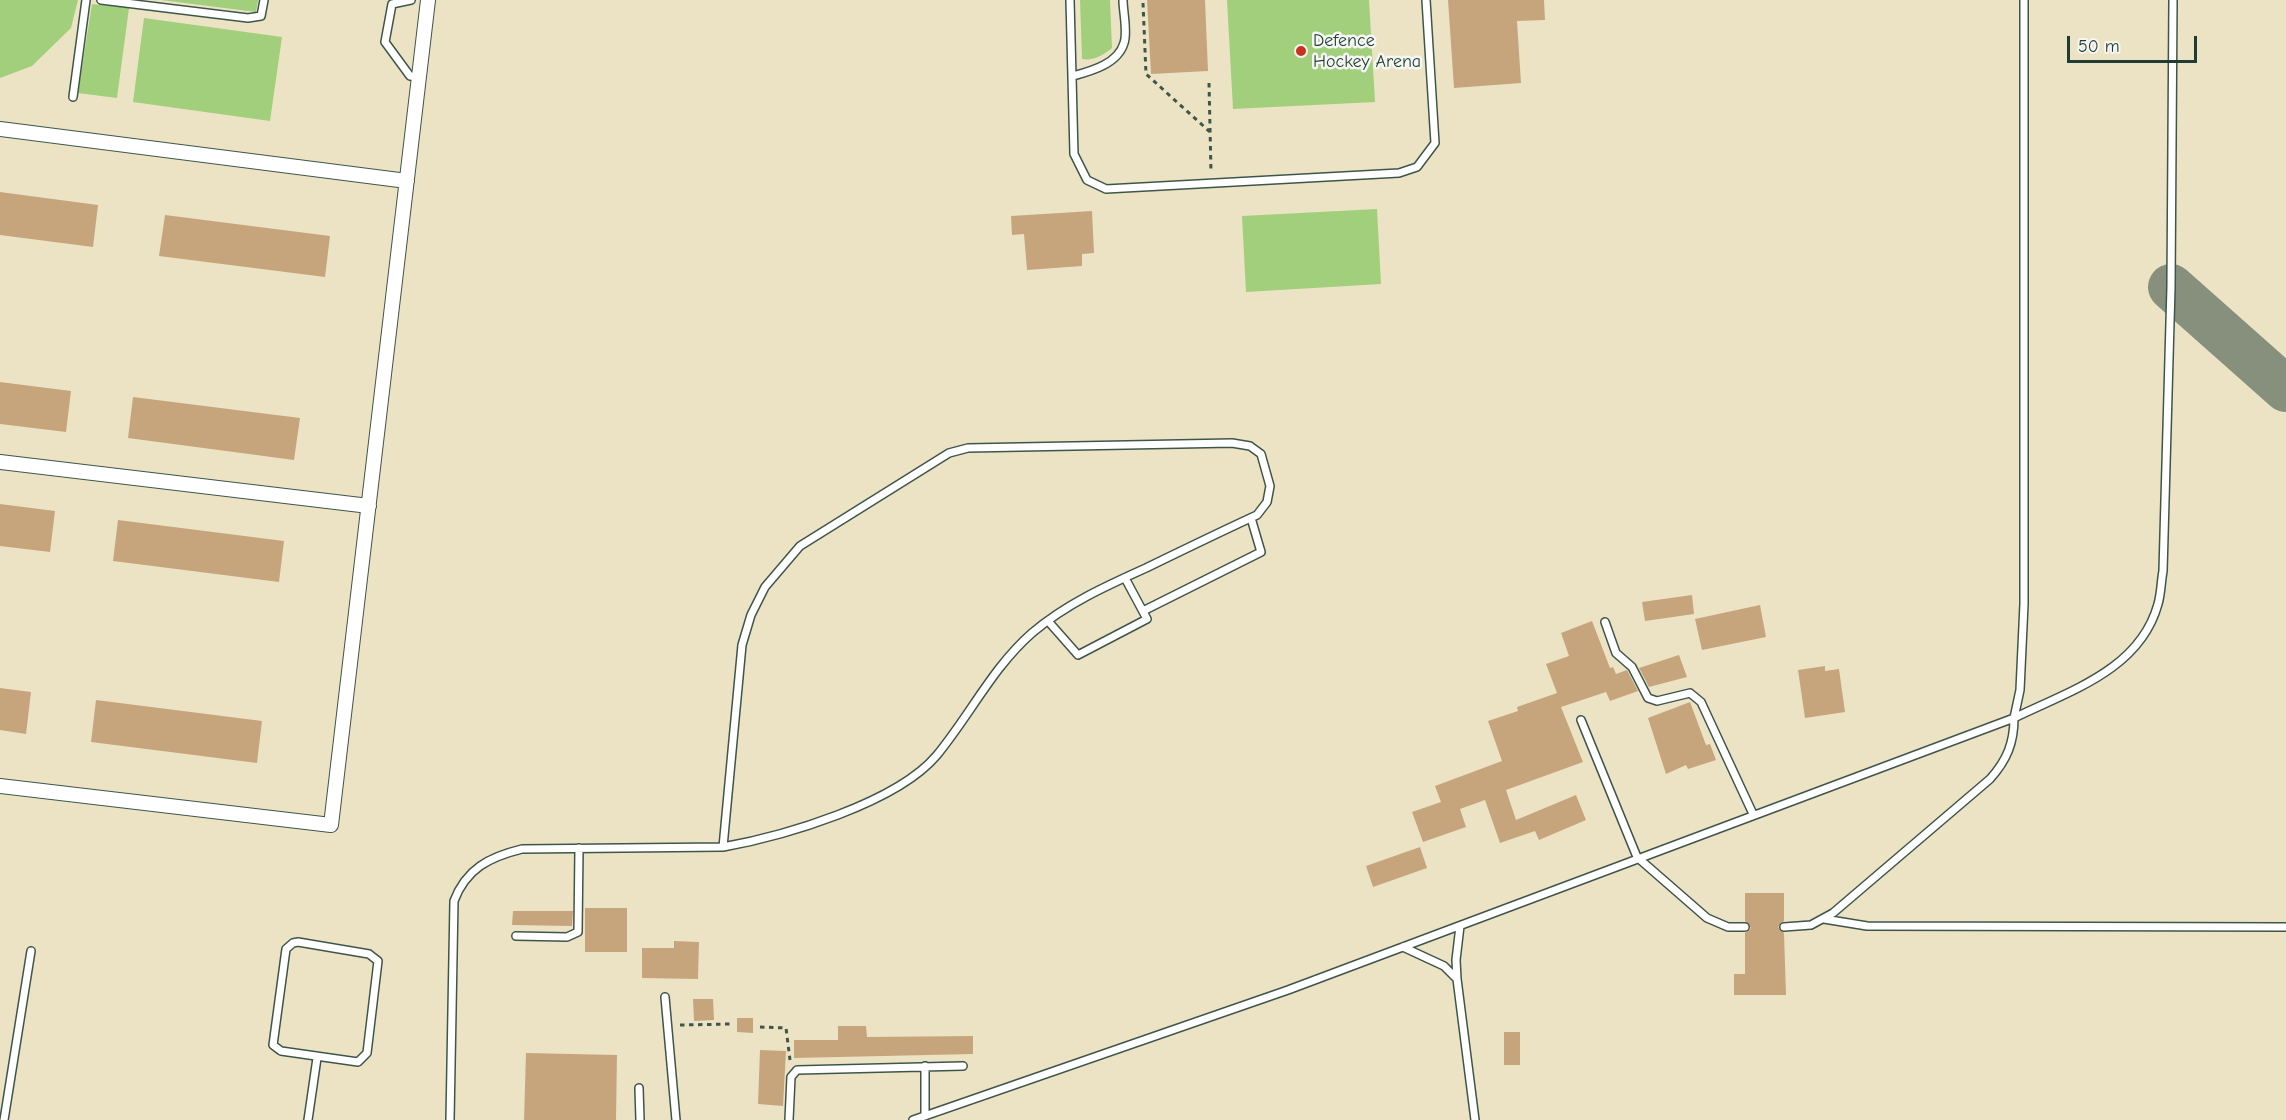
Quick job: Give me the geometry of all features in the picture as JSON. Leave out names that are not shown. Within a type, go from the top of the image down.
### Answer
[{"type":"street","points":[[0,786],[331,825],[428,0]]},
{"type":"street","points":[[0,129],[406,181]]},
{"type":"street","points":[[0,462],[369,506]]},
{"type":"lane","points":[[73,97],[87,0]]},
{"type":"lane","points":[[101,0],[248,18],[261,16],[264,0]]},
{"type":"lane","points":[[411,0],[392,4],[385,42],[410,75],[418,77]]},
{"type":"lane","points":[[1070,0],[1074,153],[1087,180],[1106,189],[1398,173],[1417,166],[1435,143],[1426,0]]},
{"type":"lane","points":[[1073,76],[1098,69],[1118,53],[1125,43],[1123,0]]},
{"type":"lane","points":[[1784,927],[1799,928],[1824,919],[1990,779],[2008,754],[2014,736],[2014,718],[2020,690],[2024,604],[2024,0]]},
{"type":"lane","points":[[913,1120],[1403,947],[1637,857],[2014,718],[2117,666],[2150,626],[2159,603],[2163,572],[2171,287],[2173,0]]},
{"type":"lane","points":[[450,1120],[454,902],[460,886],[482,864],[500,854],[522,849],[723,847],[779,833],[872,801],[903,784],[936,755],[1008,659],[1048,621],[1090,594],[1257,515],[1267,502],[1270,486],[1261,454],[1250,446],[1232,443],[992,446],[949,453],[800,546],[765,587],[751,615],[742,645],[723,847]]},
{"type":"lane","points":[[1143,611],[1261,552],[1251,518]]},
{"type":"lane","points":[[1048,621],[1078,655],[1147,619],[1125,578]]},
{"type":"lane","points":[[1605,622],[1616,653],[1632,668],[1647,698],[1657,701],[1690,693],[1701,702],[1753,814]]},
{"type":"lane","points":[[1581,720],[1637,857],[1707,918],[1728,927],[1745,927]]},
{"type":"lane","points":[[516,936],[567,937],[575,935],[579,848]]},
{"type":"lane","points":[[1824,919],[1867,926],[2286,927]]},
{"type":"lane","points":[[1460,926],[1456,952],[1457,979],[1475,1120]]},
{"type":"lane","points":[[293,943],[369,954],[378,961],[367,1053],[364,1059],[352,1062],[317,1058],[280,1051],[272,1041],[286,949],[293,943]]},
{"type":"lane","points":[[1403,947],[1444,966],[1457,979]]},
{"type":"lane","points":[[4,1120],[31,951]]},
{"type":"lane","points":[[665,997],[676,1120]]},
{"type":"lane","points":[[308,1120],[317,1058]]},
{"type":"lane","points":[[925,1066],[925,1116]]},
{"type":"lane","points":[[789,1120],[793,1073],[801,1069],[963,1066]]},
{"type":"lane","points":[[639,1088],[640,1120]]},
{"type":"path","points":[[1143,3],[1146,74],[1210,132]]},
{"type":"path","points":[[1209,83],[1212,183]]},
{"type":"path","points":[[666,1025],[731,1024]]},
{"type":"path","points":[[760,1027],[786,1028],[793,1073]]},
{"type":"green space","points":[[0,0],[78,0],[71,28],[32,66],[0,78]]},
{"type":"green space","points":[[161,0],[258,0],[256,12]]},
{"type":"green space","points":[[1080,0],[1110,0],[1112,48],[1090,59],[1082,59]]},
{"type":"green space","name":"Defence Hockey Arena","points":[[1227,0],[1369,0],[1375,102],[1233,109]]},
{"type":"green space","points":[[92,4],[129,8],[117,98],[78,93]]},
{"type":"green space","points":[[144,18],[282,37],[270,121],[133,102]]},
{"type":"green space","points":[[1377,209],[1381,284],[1246,292],[1242,216]]},
{"type":"building","points":[[1147,0],[1205,0],[1208,71],[1151,74]]},
{"type":"building","points":[[1448,0],[1544,0],[1545,20],[1517,21],[1521,83],[1454,88]]},
{"type":"building","points":[[0,192],[98,205],[93,247],[0,235]]},
{"type":"building","points":[[1092,211],[1094,253],[1082,254],[1082,266],[1027,270],[1024,234],[1012,235],[1011,216]]},
{"type":"building","points":[[165,215],[330,236],[325,277],[159,256]]},
{"type":"building","points":[[0,382],[71,391],[66,432],[0,424]]},
{"type":"building","points":[[133,397],[300,418],[294,460],[128,438]]},
{"type":"building","points":[[0,504],[55,511],[50,552],[0,546]]},
{"type":"building","points":[[118,520],[284,541],[279,582],[113,561]]},
{"type":"building","points":[[1692,595],[1694,614],[1645,621],[1642,602]]},
{"type":"building","points":[[1760,605],[1766,637],[1702,650],[1695,619]]},
{"type":"building","points":[[1592,621],[1610,668],[1613,667],[1616,674],[1627,670],[1638,691],[1610,701],[1606,692],[1561,707],[1583,762],[1506,790],[1516,820],[1576,795],[1586,820],[1539,840],[1535,831],[1500,843],[1485,800],[1460,809],[1466,827],[1423,842],[1412,812],[1441,802],[1435,786],[1502,761],[1488,721],[1518,711],[1517,707],[1557,693],[1546,664],[1569,656],[1561,633]]},
{"type":"building","points":[[1679,655],[1687,677],[1649,687],[1639,668]]},
{"type":"building","points":[[1825,666],[1825,671],[1839,669],[1845,712],[1805,718],[1798,670]]},
{"type":"building","points":[[0,688],[31,692],[26,734],[0,730]]},
{"type":"building","points":[[96,700],[262,721],[257,763],[91,742]]},
{"type":"building","points":[[1690,702],[1706,745],[1710,744],[1716,760],[1688,769],[1686,765],[1666,774],[1648,718]]},
{"type":"building","points":[[1420,847],[1427,868],[1373,887],[1366,866]]},
{"type":"building","points":[[1745,893],[1784,893],[1784,921],[1778,927],[1784,933],[1786,995],[1734,995],[1734,974],[1745,974],[1745,933],[1751,928],[1745,921]]},
{"type":"building","points":[[585,908],[627,908],[627,952],[585,952]]},
{"type":"building","points":[[513,911],[573,911],[572,926],[512,925]]},
{"type":"building","points":[[674,941],[699,942],[698,979],[642,978],[642,948],[674,948]]},
{"type":"building","points":[[693,999],[713,999],[714,1020],[694,1021]]},
{"type":"building","points":[[737,1018],[753,1018],[753,1033],[737,1032]]},
{"type":"building","points":[[838,1026],[866,1026],[867,1037],[973,1036],[973,1054],[794,1058],[794,1040],[838,1040]]},
{"type":"building","points":[[1504,1032],[1520,1032],[1520,1065],[1504,1065]]},
{"type":"building","points":[[760,1050],[786,1051],[783,1106],[758,1104]]},
{"type":"building","points":[[526,1053],[617,1055],[616,1120],[524,1120]]},
{"type":"taxiway","points":[[2171,287],[2286,389]]},
{"type":"place","name":"Defence Hockey Arena","points":[[1301,51]]}]
